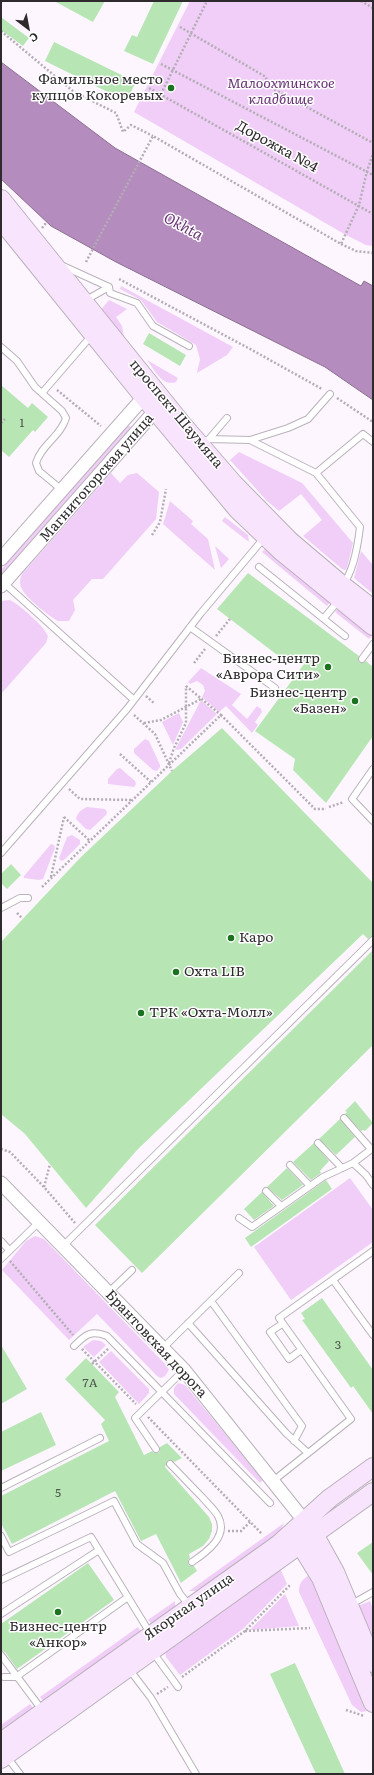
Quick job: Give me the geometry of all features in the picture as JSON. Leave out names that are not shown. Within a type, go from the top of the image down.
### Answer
[{"type":"street","name":"проспект Шаумяна","points":[[1,199],[53,262],[93,333],[153,401],[199,445],[271,523],[373,626]]},
{"type":"street","name":"проспект Шаумяна","points":[[1,220],[78,306],[153,401]]},
{"type":"street","name":"Магнитогорская улица","points":[[1,559],[62,490],[153,401]]},
{"type":"street","name":"Магнитогорская улица","points":[[2,585],[153,401]]},
{"type":"street","name":"проспект Шаумяна","points":[[199,445],[234,505],[265,536],[341,592],[373,609]]},
{"type":"street","name":"Брантовская дорога","points":[[1,1183],[184,1370],[273,1482],[306,1533]]},
{"type":"street","name":"Якорная улица","points":[[151,1642],[190,1606],[279,1544],[306,1533],[330,1498],[373,1467]]},
{"type":"street","name":"Якорная улица","points":[[3,1752],[151,1642],[306,1533],[373,1492]]},
{"type":"street","points":[[306,1533],[335,1572],[373,1663]]},
{"type":"street","points":[[306,1533],[370,1710]]},
{"type":"street","name":"Якорная улица","points":[[3,1752],[43,1712],[124,1662]]},
{"type":"lane","points":[[53,262],[109,287]]},
{"type":"lane","points":[[78,306],[109,287]]},
{"type":"lane","points":[[109,287],[110,293],[137,303],[153,326],[189,346]]},
{"type":"lane","points":[[42,393],[93,333]]},
{"type":"lane","points":[[1,347],[17,361],[29,380],[62,411],[66,418],[64,426],[38,455],[36,463],[39,471],[62,490]]},
{"type":"lane","points":[[199,445],[250,440],[288,428],[308,419],[330,394]]},
{"type":"lane","points":[[199,445],[227,418]]},
{"type":"lane","points":[[316,472],[363,434],[373,442]]},
{"type":"lane","points":[[250,440],[316,472],[360,527],[358,545],[348,577],[341,592],[324,618]]},
{"type":"lane","points":[[1,853],[134,700],[190,627],[265,536]]},
{"type":"lane","points":[[259,567],[345,636]]},
{"type":"lane","points":[[2,585],[134,700]]},
{"type":"lane","points":[[190,627],[275,688]]},
{"type":"lane","points":[[362,659],[373,644]]},
{"type":"lane","points":[[373,769],[352,798],[373,821]]},
{"type":"lane","points":[[1,908],[20,898],[28,898]]},
{"type":"lane","points":[[63,1246],[373,940]]},
{"type":"lane","points":[[239,1218],[252,1227],[323,1177],[353,1163],[372,1148],[344,1118]]},
{"type":"lane","points":[[318,1143],[342,1168]]},
{"type":"lane","points":[[353,1163],[366,1175],[373,1185]]},
{"type":"lane","points":[[290,1165],[310,1186]]},
{"type":"lane","points":[[266,1191],[281,1206]]},
{"type":"lane","points":[[3,1257],[39,1222]]},
{"type":"lane","points":[[1,1241],[9,1250]]},
{"type":"lane","points":[[273,1482],[351,1419],[279,1318],[373,1251]]},
{"type":"lane","points":[[108,1293],[132,1270]]},
{"type":"lane","points":[[163,1348],[239,1273]]},
{"type":"lane","points":[[333,1280],[373,1336]]},
{"type":"lane","points":[[211,1301],[302,1426],[294,1441]]},
{"type":"lane","points":[[188,1323],[294,1441],[308,1453]]},
{"type":"lane","points":[[282,1324],[270,1332],[289,1359],[301,1350]]},
{"type":"lane","points":[[76,1343],[88,1334],[98,1333],[107,1336],[270,1503]]},
{"type":"lane","points":[[156,1449],[135,1418],[184,1370]]},
{"type":"lane","points":[[1,1488],[100,1438]]},
{"type":"lane","points":[[170,1464],[219,1517],[221,1531],[212,1546],[192,1562]]},
{"type":"lane","points":[[1,1536],[9,1552],[114,1501],[137,1544],[163,1563],[173,1574],[190,1606]]},
{"type":"lane","points":[[1,1580],[91,1537],[128,1597],[151,1642],[177,1685]]},
{"type":"lane","points":[[1,1614],[99,1550]]},
{"type":"lane","points":[[349,1606],[373,1592]]},
{"type":"lane","points":[[4,1677],[16,1677],[128,1597]]},
{"type":"lane","points":[[1,1655],[43,1712]]},
{"type":"lane","points":[[124,1662],[150,1698],[196,1774]]},
{"type":"lane","points":[[3,1752],[20,1774]]},
{"type":"path","points":[[161,94],[207,1]]},
{"type":"path","points":[[361,1],[373,8]]},
{"type":"path","points":[[180,27],[266,77],[268,86],[373,143]]},
{"type":"path","points":[[1,31],[74,92],[116,113],[123,132],[131,125],[153,136],[341,244],[356,251],[373,253]]},
{"type":"path","points":[[161,64],[373,175]]},
{"type":"path","name":"Дорожка №4","points":[[149,88],[373,214]]},
{"type":"path","points":[[86,262],[153,136]]},
{"type":"path","points":[[341,244],[359,205],[367,171],[373,154]]},
{"type":"path","points":[[119,279],[252,350],[330,394],[373,422]]},
{"type":"path","points":[[50,384],[101,426]]},
{"type":"path","points":[[1,423],[5,419]]},
{"type":"path","points":[[152,535],[160,522],[166,489]]},
{"type":"path","points":[[169,764],[174,748],[186,723],[186,686],[221,715],[314,809],[326,809]]},
{"type":"path","points":[[146,697],[155,704]]},
{"type":"path","points":[[143,724],[161,720],[201,699]]},
{"type":"path","points":[[132,714],[155,734],[172,771]]},
{"type":"path","points":[[42,887],[221,715]]},
{"type":"path","points":[[120,754],[151,782]]},
{"type":"path","points":[[67,787],[80,799],[132,800]]},
{"type":"path","points":[[329,807],[352,798]]},
{"type":"path","points":[[51,878],[64,817],[90,841]]},
{"type":"path","points":[[17,913],[22,918]]},
{"type":"path","points":[[1,1149],[10,1152],[44,1187],[75,1223]]},
{"type":"path","points":[[44,1187],[50,1164]]},
{"type":"path","points":[[3,1257],[38,1292],[93,1363],[262,1534]]},
{"type":"path","points":[[93,1363],[114,1343]]},
{"type":"path","points":[[221,1531],[241,1531],[250,1522]]},
{"type":"path","points":[[150,1698],[177,1685],[245,1631],[291,1584]]},
{"type":"path","points":[[245,1631],[310,1628]]},
{"type":"path","points":[[346,1710],[370,1710]]},
{"type":"green space","name":"Малоохтинское кладбище","points":[[190,1],[373,1],[373,246],[366,245],[346,235],[134,112]]},
{"type":"green space","points":[[121,286],[233,347],[227,355],[197,373],[200,359],[196,345],[157,322],[141,300],[120,289]]},
{"type":"green space","points":[[109,300],[127,309],[116,317],[122,326],[124,337],[100,311]]},
{"type":"green space","points":[[147,360],[178,378],[176,382],[171,383],[163,380]]},
{"type":"green space","points":[[128,425],[132,428],[1,576],[1,570]]},
{"type":"green space","points":[[239,452],[302,483],[353,543],[347,568],[345,570],[303,536],[322,520],[301,494],[279,511],[267,501],[230,460]]},
{"type":"green space","points":[[111,473],[120,483],[128,475],[137,473],[159,492],[156,519],[103,579],[92,579],[73,600],[75,610],[69,621],[58,621],[28,598],[20,585],[21,576]]},
{"type":"green space","points":[[170,501],[193,521],[191,524],[208,539],[215,570],[163,524]]},
{"type":"green space","points":[[225,517],[248,535],[249,542],[222,521]]},
{"type":"green space","points":[[215,546],[229,559],[221,568]]},
{"type":"green space","points":[[266,548],[330,602],[327,606],[262,552]]},
{"type":"green space","points":[[361,551],[373,565],[373,594],[354,578]]},
{"type":"green space","points":[[10,600],[31,616],[42,627],[48,636],[46,643],[1,694],[1,601]]},
{"type":"green space","points":[[338,608],[372,636],[369,639],[335,612]]},
{"type":"green space","points":[[201,668],[241,694],[232,705],[247,719],[257,706],[261,709],[262,712],[255,722],[258,725],[252,733],[226,706],[219,712],[202,697],[205,691],[203,685],[197,681],[190,684],[188,682]]},
{"type":"green space","points":[[201,700],[217,714],[181,749],[175,750]]},
{"type":"green space","points":[[179,713],[183,722],[173,745],[162,722]]},
{"type":"green space","points":[[145,739],[149,741],[160,765],[157,771],[153,770],[134,753],[134,749]]},
{"type":"green space","points":[[120,768],[135,781],[136,784],[134,787],[108,784],[108,779],[117,769]]},
{"type":"green space","points":[[87,807],[105,809],[107,812],[106,815],[90,830],[86,829],[76,819],[77,815]]},
{"type":"green space","points":[[72,835],[80,840],[80,844],[64,860],[61,861],[59,858],[67,837]]},
{"type":"green space","points":[[51,844],[54,845],[55,848],[43,879],[39,880],[24,878],[24,876]]},
{"type":"green space","points":[[350,1178],[373,1210],[373,1242],[291,1300],[254,1247]]},
{"type":"green space","points":[[35,1236],[44,1239],[167,1366],[169,1370],[165,1376],[161,1378],[157,1376],[97,1314],[69,1340],[2,1270],[26,1241]]},
{"type":"green space","points":[[93,1340],[101,1341],[106,1345],[94,1357],[83,1347]]},
{"type":"green space","points":[[111,1351],[149,1389],[149,1393],[139,1404],[99,1362]]},
{"type":"green space","points":[[178,1383],[185,1385],[263,1480],[260,1483],[174,1394],[174,1388]]},
{"type":"green space","points":[[284,1523],[280,1532],[275,1536],[198,1591],[189,1591]]},
{"type":"green space","points":[[280,1568],[287,1584],[244,1628],[180,1675],[166,1657],[165,1651]]},
{"type":"green space","points":[[309,1575],[368,1711],[361,1712],[352,1705],[299,1592],[301,1582]]},
{"type":"green space","points":[[285,1594],[299,1626],[250,1630]]},
{"type":"green space","points":[[175,1601],[175,1609],[152,1624],[148,1620]]},
{"type":"green space","points":[[370,1601],[373,1609],[373,1640],[358,1606]]},
{"type":"green space","points":[[138,1627],[141,1632],[44,1702],[40,1697]]},
{"type":"green space","points":[[30,1704],[34,1709],[1,1733],[1,1725]]},
{"type":"water","name":"Okhta","points":[[1,62],[115,148],[361,286],[364,281],[373,286],[373,400],[325,367],[116,262],[51,226],[1,179]]},
{"type":"building","points":[[54,1],[105,1],[93,22]]},
{"type":"building","points":[[154,1],[183,1],[153,64],[124,51],[132,35],[137,37]]},
{"type":"building","points":[[1,17],[29,38],[23,46],[1,30]]},
{"type":"building","points":[[54,42],[136,82],[126,101],[45,61]]},
{"type":"building","points":[[149,333],[186,355],[180,366],[143,344]]},
{"type":"building","points":[[1,385],[28,408],[32,403],[48,417],[35,432],[33,430],[9,457],[1,450]]},
{"type":"building","name":"Бизнес-центр «Аврора Сити»","points":[[248,573],[359,656],[359,662],[362,663],[366,661],[373,667],[373,736],[326,803],[293,770],[295,759],[255,731],[304,664],[296,657],[289,664],[217,609]]},
{"type":"building","name":"ТРК «Охта-Молл»","points":[[222,728],[373,883],[373,936],[368,939],[363,934],[138,1149],[86,1208],[25,1134],[1,1114],[1,942],[81,857],[172,771]]},
{"type":"building","points":[[11,864],[21,875],[7,889],[1,883],[1,874]]},
{"type":"building","points":[[373,950],[373,1045],[142,1273],[95,1225]]},
{"type":"building","points":[[355,1101],[373,1123],[365,1131],[361,1131],[345,1114],[347,1112],[345,1111]]},
{"type":"building","points":[[340,1119],[355,1137],[336,1155],[319,1139]]},
{"type":"building","points":[[314,1143],[329,1161],[320,1171],[321,1173],[311,1180],[293,1162]]},
{"type":"building","points":[[287,1168],[303,1185],[282,1200],[267,1187]]},
{"type":"building","points":[[326,1180],[332,1189],[251,1247],[245,1238]]},
{"type":"building","points":[[262,1192],[274,1206],[254,1220],[244,1209]]},
{"type":"building","points":[[322,1298],[373,1370],[373,1414],[353,1386],[351,1388],[302,1320],[305,1319],[301,1313]]},
{"type":"building","points":[[1,1345],[27,1389],[1,1404]]},
{"type":"building","points":[[86,1358],[119,1392],[115,1397],[144,1455],[152,1451],[154,1453],[158,1453],[160,1451],[160,1447],[167,1443],[182,1458],[174,1462],[168,1460],[165,1467],[209,1517],[212,1524],[212,1531],[209,1539],[203,1546],[189,1554],[190,1558],[188,1560],[188,1564],[190,1566],[194,1566],[197,1571],[181,1583],[156,1534],[141,1541],[115,1491],[12,1544],[1,1523],[1,1496],[109,1441],[101,1424],[105,1420],[65,1379]]},
{"type":"building","points":[[41,1412],[56,1445],[1,1471],[1,1432]]},
{"type":"building","points":[[373,1542],[373,1575],[357,1553]]},
{"type":"building","name":"Бизнес-центр «Анкор»","points":[[88,1563],[114,1600],[17,1669],[5,1652],[1,1651],[1,1624]]},
{"type":"building","points":[[295,1663],[345,1774],[316,1774],[270,1674]]},
{"type":"place","name":"Фамильное место купцов Кокоревых","points":[[171,88]]},
{"type":"place","name":"Бизнес-центр «Аврора Сити»","points":[[328,667]]},
{"type":"place","name":"Бизнес-центр «Базен»","points":[[355,701]]},
{"type":"place","name":"Каро","points":[[231,938]]},
{"type":"place","name":"Охта LIB","points":[[176,972]]},
{"type":"place","name":"ТРК «Охта-Молл»","points":[[141,1013]]},
{"type":"place","name":"Бизнес-центр «Анкор»","points":[[58,1612]]}]
